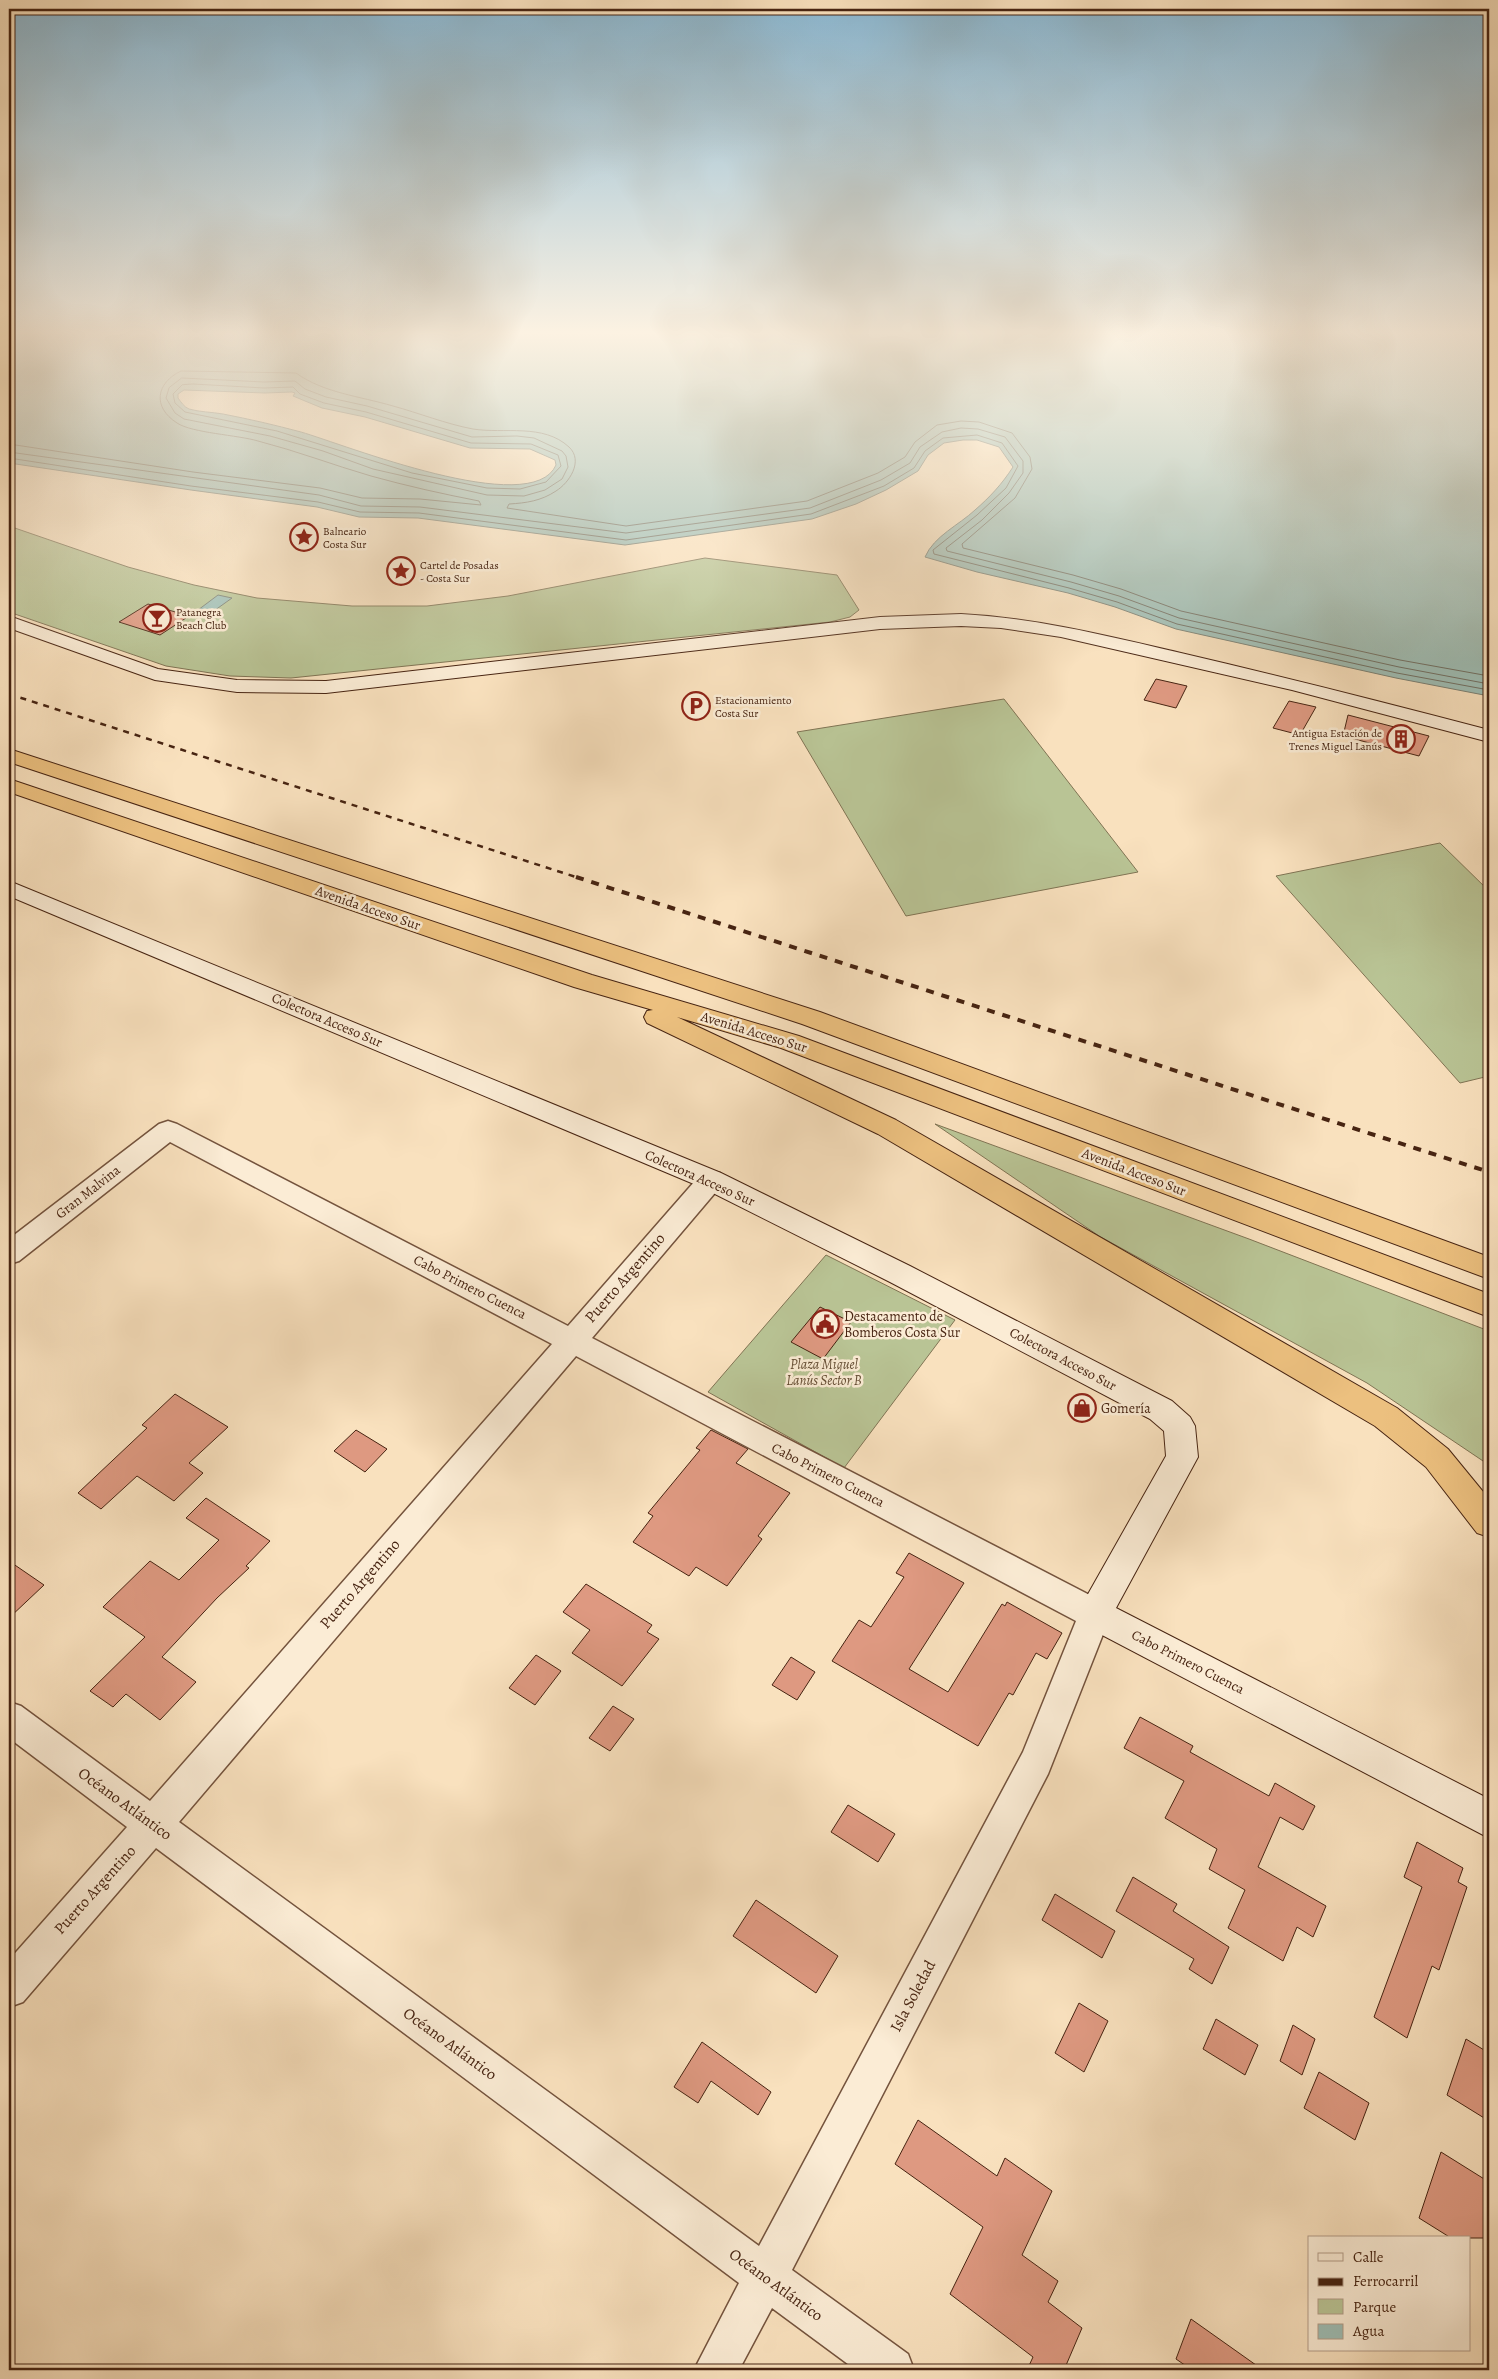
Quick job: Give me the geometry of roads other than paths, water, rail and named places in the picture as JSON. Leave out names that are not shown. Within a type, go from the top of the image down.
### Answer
[{"type":"highway","points":[[9,755],[811,1018],[1489,1268]]},
{"type":"highway","name":"Avenida Acceso Sur","points":[[9,785],[583,981],[790,1042],[1489,1306]]},
{"type":"highway","points":[[583,981],[887,1126],[1386,1417],[1437,1458],[1489,1522]]},
{"type":"main road","points":[[9,622],[155,674],[237,686],[306,687],[326,687],[880,623],[928,620],[1000,622],[1114,642],[1295,685],[1489,736]]},
{"type":"main road","name":"Colectora Acceso Sur","points":[[9,888],[710,1180],[900,1274],[1161,1410],[1179,1426],[1182,1457],[1095,1614]]},
{"type":"main road","name":"Cabo Primero Cuenca","points":[[1095,1614],[1489,1819]]},
{"type":"street","name":"Gran Malvina","points":[[9,1254],[168,1130]]},
{"type":"street","name":"Cabo Primero Cuenca","points":[[168,1130],[1095,1614]]},
{"type":"street","name":"Puerto Argentino","points":[[9,1988],[153,1825],[710,1180]]},
{"type":"street","name":"Isla Soledad","points":[[716,2370],[1036,1762],[1095,1614]]},
{"type":"street","name":"Océano Atlántico","points":[[9,1718],[892,2370]]},
{"type":"water","points":[[9,444],[338,444],[435,474],[476,482],[512,485],[540,480],[556,465],[555,460],[530,449],[470,448],[457,444],[943,444],[928,455],[918,471],[886,490],[856,504],[812,519],[625,545],[418,518],[359,517],[317,507],[9,463]]},
{"type":"water","points":[[990,444],[1489,444],[1489,696],[1396,678],[1176,629],[1115,607],[1068,593],[977,572],[925,557],[934,543],[969,515],[1005,479],[1013,467],[999,447]]},
{"type":"water","points":[[218,595],[232,598],[211,613],[198,610]]},
{"type":"railway","points":[[9,694],[579,878]]},
{"type":"railway","points":[[576,877],[1489,1172]]},
{"type":"place","name":"Balneario Costa Sur","points":[[304,537]]},
{"type":"place","name":"Cartel de Posadas - Costa Sur","points":[[401,571]]},
{"type":"place","name":"Patanegra Beach Club","points":[[157,618]]},
{"type":"place","name":"Estacionamiento Costa Sur","points":[[696,706]]},
{"type":"place","name":"Antigua Estación de Trenes Miguel Lanús","points":[[1401,739]]},
{"type":"place","name":"Destacamento de Bomberos Costa Sur","points":[[825,1324]]},
{"type":"place","name":"Gomería","points":[[1082,1408]]},
{"type":"park label","name":"Plaza Miguel Lanús Sector B","points":[[824,1372]]}]
